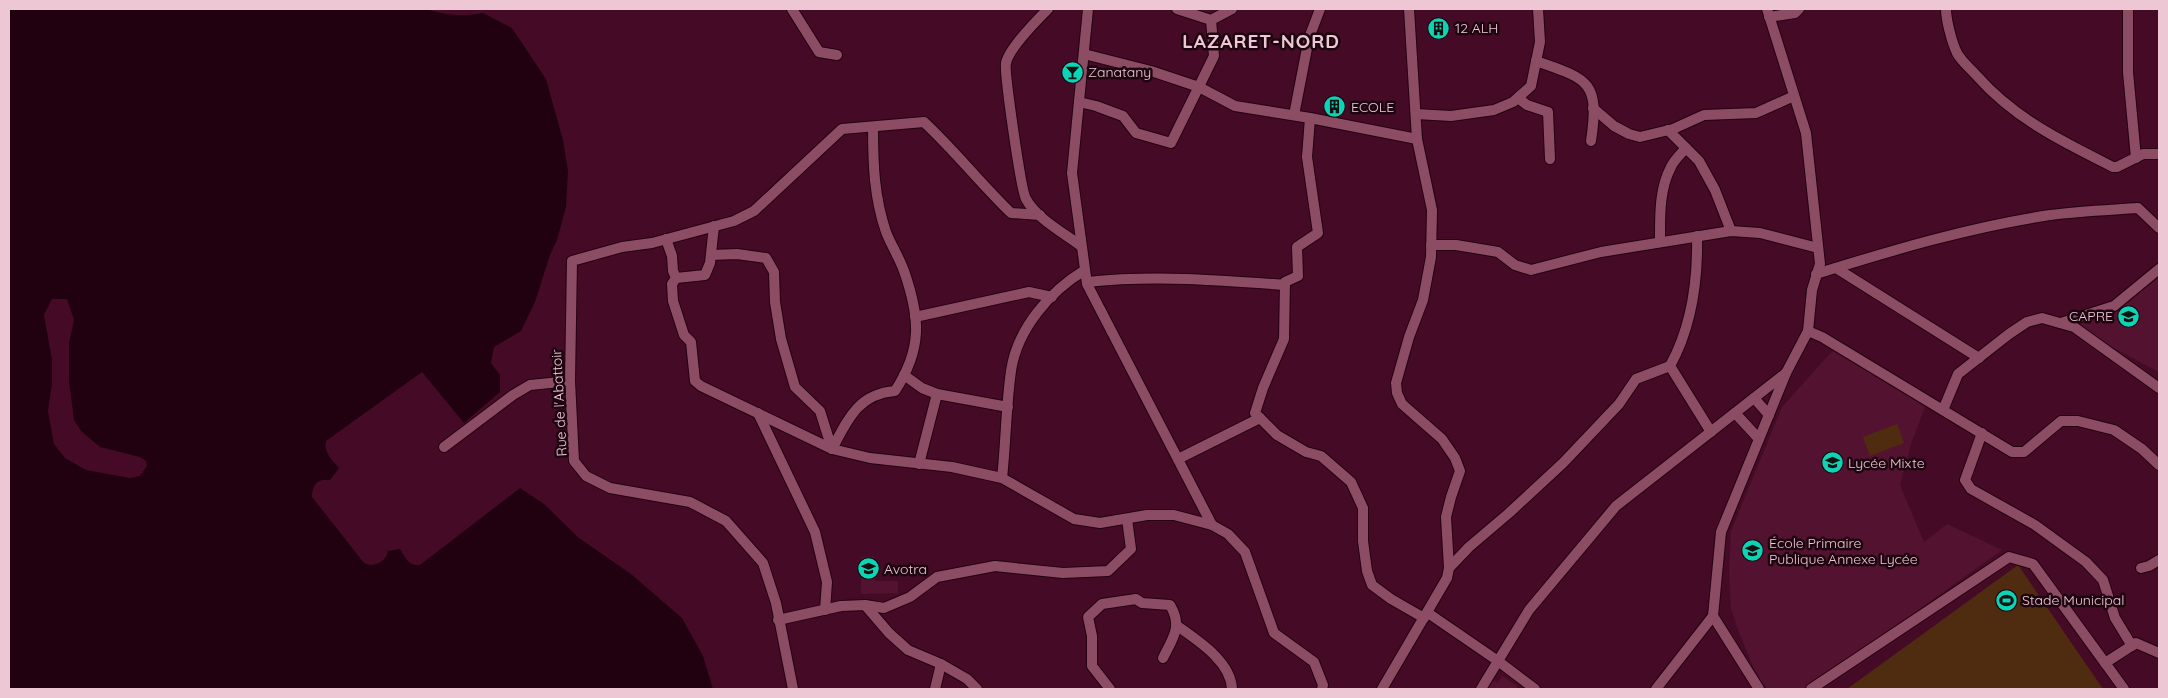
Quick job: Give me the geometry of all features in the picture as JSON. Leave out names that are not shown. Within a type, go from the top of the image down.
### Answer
[{"type":"street","points":[[792,9],[819,52],[837,55]]},
{"type":"street","points":[[1048,9],[1026,32],[1006,63],[1015,144],[1026,199],[1040,215],[1081,246]]},
{"type":"street","points":[[1088,9],[1072,173],[1087,282],[1212,525]]},
{"type":"street","points":[[1177,9],[1211,20],[1232,9]]},
{"type":"street","points":[[1294,115],[1309,38],[1320,9]]},
{"type":"street","points":[[1382,689],[1447,578],[1449,568],[1446,517],[1460,472],[1455,458],[1442,439],[1402,404],[1397,393],[1396,382],[1409,336],[1423,300],[1432,245],[1432,210],[1417,139],[1409,9]]},
{"type":"street","points":[[1416,114],[1452,116],[1494,110],[1518,98],[1531,86],[1540,42],[1538,9]]},
{"type":"street","points":[[1656,689],[1712,616],[1721,532],[1786,373],[1808,331],[1812,290],[1820,264],[1806,133],[1768,13],[1795,13],[1798,9]]},
{"type":"street","points":[[1946,9],[1957,54],[1991,92],[2013,112],[2040,130],[2113,168],[2143,154],[2159,154]]},
{"type":"street","points":[[2128,9],[2128,72],[2136,158]]},
{"type":"street","points":[[1079,102],[1123,116],[1136,134],[1171,143],[1214,56],[1211,20]]},
{"type":"street","points":[[1084,54],[1151,71],[1199,87],[1235,106],[1294,115],[1417,139]]},
{"type":"street","points":[[1536,61],[1573,74],[1586,84],[1592,92],[1594,124],[1591,141]]},
{"type":"street","points":[[1593,108],[1614,126],[1629,134],[1640,137],[1668,130],[1704,115],[1756,113],[1794,96]]},
{"type":"street","points":[[1518,98],[1527,105],[1548,112],[1550,159]]},
{"type":"street","points":[[1087,282],[1138,278],[1201,279],[1284,284],[1298,276],[1297,247],[1318,233],[1307,157],[1310,118]]},
{"type":"street","points":[[676,278],[673,271],[672,256],[666,239],[734,221],[754,211],[842,129],[924,122],[945,142],[979,182],[1011,213],[1040,215]]},
{"type":"street","points":[[832,449],[858,406],[881,392],[895,391],[913,355],[917,336],[915,317],[904,271],[886,232],[873,176],[873,127]]},
{"type":"street","points":[[1668,130],[1699,162],[1706,172],[1731,231]]},
{"type":"street","points":[[1660,242],[1661,208],[1665,181],[1672,165],[1686,148]]},
{"type":"street","points":[[1816,274],[1887,252],[1981,228],[2050,215],[2138,208],[2157,222]]},
{"type":"street","points":[[676,278],[704,275],[710,263],[714,226]]},
{"type":"street","points":[[1432,245],[1456,245],[1498,252],[1515,265],[1531,270],[1585,255],[1731,231],[1760,233],[1818,248]]},
{"type":"street","points":[[1449,568],[1469,547],[1509,514],[1563,463],[1619,404],[1636,379],[1670,366],[1679,350],[1692,307],[1698,258],[1697,236]]},
{"type":"street","name":"Rue de l'Abattoir","points":[[666,239],[622,247],[572,261],[570,380],[574,462],[586,476],[610,488],[690,502],[726,521],[763,562],[776,603],[793,689]]},
{"type":"street","points":[[711,255],[737,254],[766,258],[774,272],[775,302],[781,339],[795,387],[820,411],[832,449]]},
{"type":"street","points":[[1836,268],[1979,358]]},
{"type":"street","points":[[2060,323],[2114,306],[2159,269]]},
{"type":"street","points":[[1002,478],[1011,370],[1018,344],[1035,316],[1052,297],[1066,282],[1085,270]]},
{"type":"street","points":[[676,278],[672,284],[673,301],[684,335],[690,342],[695,381],[832,449],[870,458],[952,467],[1002,478],[1074,520],[1100,523],[1147,515],[1174,515],[1212,525],[1228,534],[1245,552],[1274,633],[1314,662],[1325,688]]},
{"type":"street","points":[[1284,284],[1284,339],[1263,388],[1255,413],[1277,435],[1306,452],[1321,456],[1351,482],[1363,508],[1362,541],[1367,571],[1372,585],[1391,599],[1426,615],[1498,661],[1535,689]]},
{"type":"street","points":[[915,317],[1029,292],[1052,297]]},
{"type":"street","points":[[1943,410],[1958,374],[2009,334],[2027,322],[2042,318],[2074,327],[2159,388]]},
{"type":"street","points":[[1808,331],[1822,337],[2012,452],[2024,452],[2061,421],[2078,421],[2114,430],[2142,449],[2159,465]]},
{"type":"street","points":[[1670,366],[1711,432]]},
{"type":"street","points":[[1481,689],[1529,610],[1616,506],[1786,373]]},
{"type":"street","points":[[904,375],[922,388],[937,394],[1008,407]]},
{"type":"street","points":[[444,448],[513,395],[530,385],[570,380]]},
{"type":"street","points":[[918,464],[937,394]]},
{"type":"street","points":[[1754,398],[1769,415]]},
{"type":"street","points":[[758,413],[815,532],[827,582],[825,610]]},
{"type":"street","points":[[1735,413],[1759,439]]},
{"type":"street","points":[[1178,459],[1260,418]]},
{"type":"street","points":[[1982,433],[1965,480],[1967,484],[1971,489],[2035,526],[2086,562],[2103,580],[2115,618],[2132,646]]},
{"type":"street","points":[[778,620],[841,606],[865,605],[884,608],[910,597],[937,577],[996,566],[1062,573],[1108,571],[1131,549],[1127,519]]},
{"type":"street","points":[[1811,689],[2010,557],[2033,564],[2124,689]]},
{"type":"street","points":[[2141,568],[2159,560]]},
{"type":"street","points":[[1110,689],[1092,666],[1092,636],[1088,617],[1102,604],[1136,599],[1142,603],[1170,605],[1176,614],[1176,633],[1163,658]]},
{"type":"street","points":[[865,605],[889,633],[908,650],[942,664],[968,679],[977,689]]},
{"type":"street","points":[[1712,616],[1759,689]]},
{"type":"street","points":[[1176,625],[1205,645],[1227,669],[1232,679],[1232,689]]},
{"type":"street","points":[[2105,663],[2136,643],[2159,653]]},
{"type":"street","points":[[935,689],[942,664]]},
{"type":"shaded area","points":[[9,9],[425,9],[454,15],[483,13],[512,28],[546,79],[563,140],[568,171],[566,207],[557,240],[550,255],[535,302],[521,331],[494,347],[491,363],[500,375],[500,392],[464,423],[422,372],[326,441],[327,452],[339,468],[330,480],[322,480],[316,483],[312,497],[364,563],[372,565],[379,563],[385,558],[388,551],[400,549],[408,561],[420,565],[520,488],[544,504],[579,538],[631,574],[682,618],[703,656],[713,689],[9,689]],"holes":[[[52,299],[67,299],[74,320],[69,343],[69,381],[74,420],[81,431],[100,447],[140,457],[146,461],[147,466],[140,476],[130,478],[86,470],[65,458],[54,444],[48,411],[52,383],[52,360],[44,315]]]},
{"type":"shaded area","name":"CAPRE","points":[[2159,271],[2159,372],[2074,327],[2123,305]]},
{"type":"shaded area","name":"Lycée Mixte","points":[[1835,348],[1926,405],[1912,441],[1900,485],[1924,542],[1947,524],[2002,550],[1808,689],[1767,689],[1756,674],[1731,608],[1729,572],[1731,531],[1782,407]]},
{"type":"shaded area","points":[[1897,424],[1904,443],[1870,456],[1863,437]]},
{"type":"shaded area","name":"Avotra","points":[[874,556],[875,581],[898,581],[898,593],[861,594],[861,557]]},
{"type":"shaded area","name":"Stade Municipal","points":[[2018,565],[2103,689],[1847,689]]},
{"type":"shaded area","points":[[1502,676],[1517,686],[1516,689],[1484,689],[1490,678],[1497,683]]},
{"type":"place","name":"12 ALH","points":[[1439,28]]},
{"type":"place","name":"Zanatany","points":[[1072,72]]},
{"type":"place","name":"ECOLE","points":[[1335,107]]},
{"type":"place","name":"CAPRE","points":[[2129,316]]},
{"type":"place","name":"Lycée Mixte","points":[[1832,463]]},
{"type":"place","name":"École Primaire Publique Annexe Lycée","points":[[1753,551]]},
{"type":"place","name":"Avotra","points":[[868,569]]},
{"type":"place","name":"Stade Municipal","points":[[2006,600]]},
{"type":"district","name":"LAZARET-NORD","points":[[1261,41]]}]
